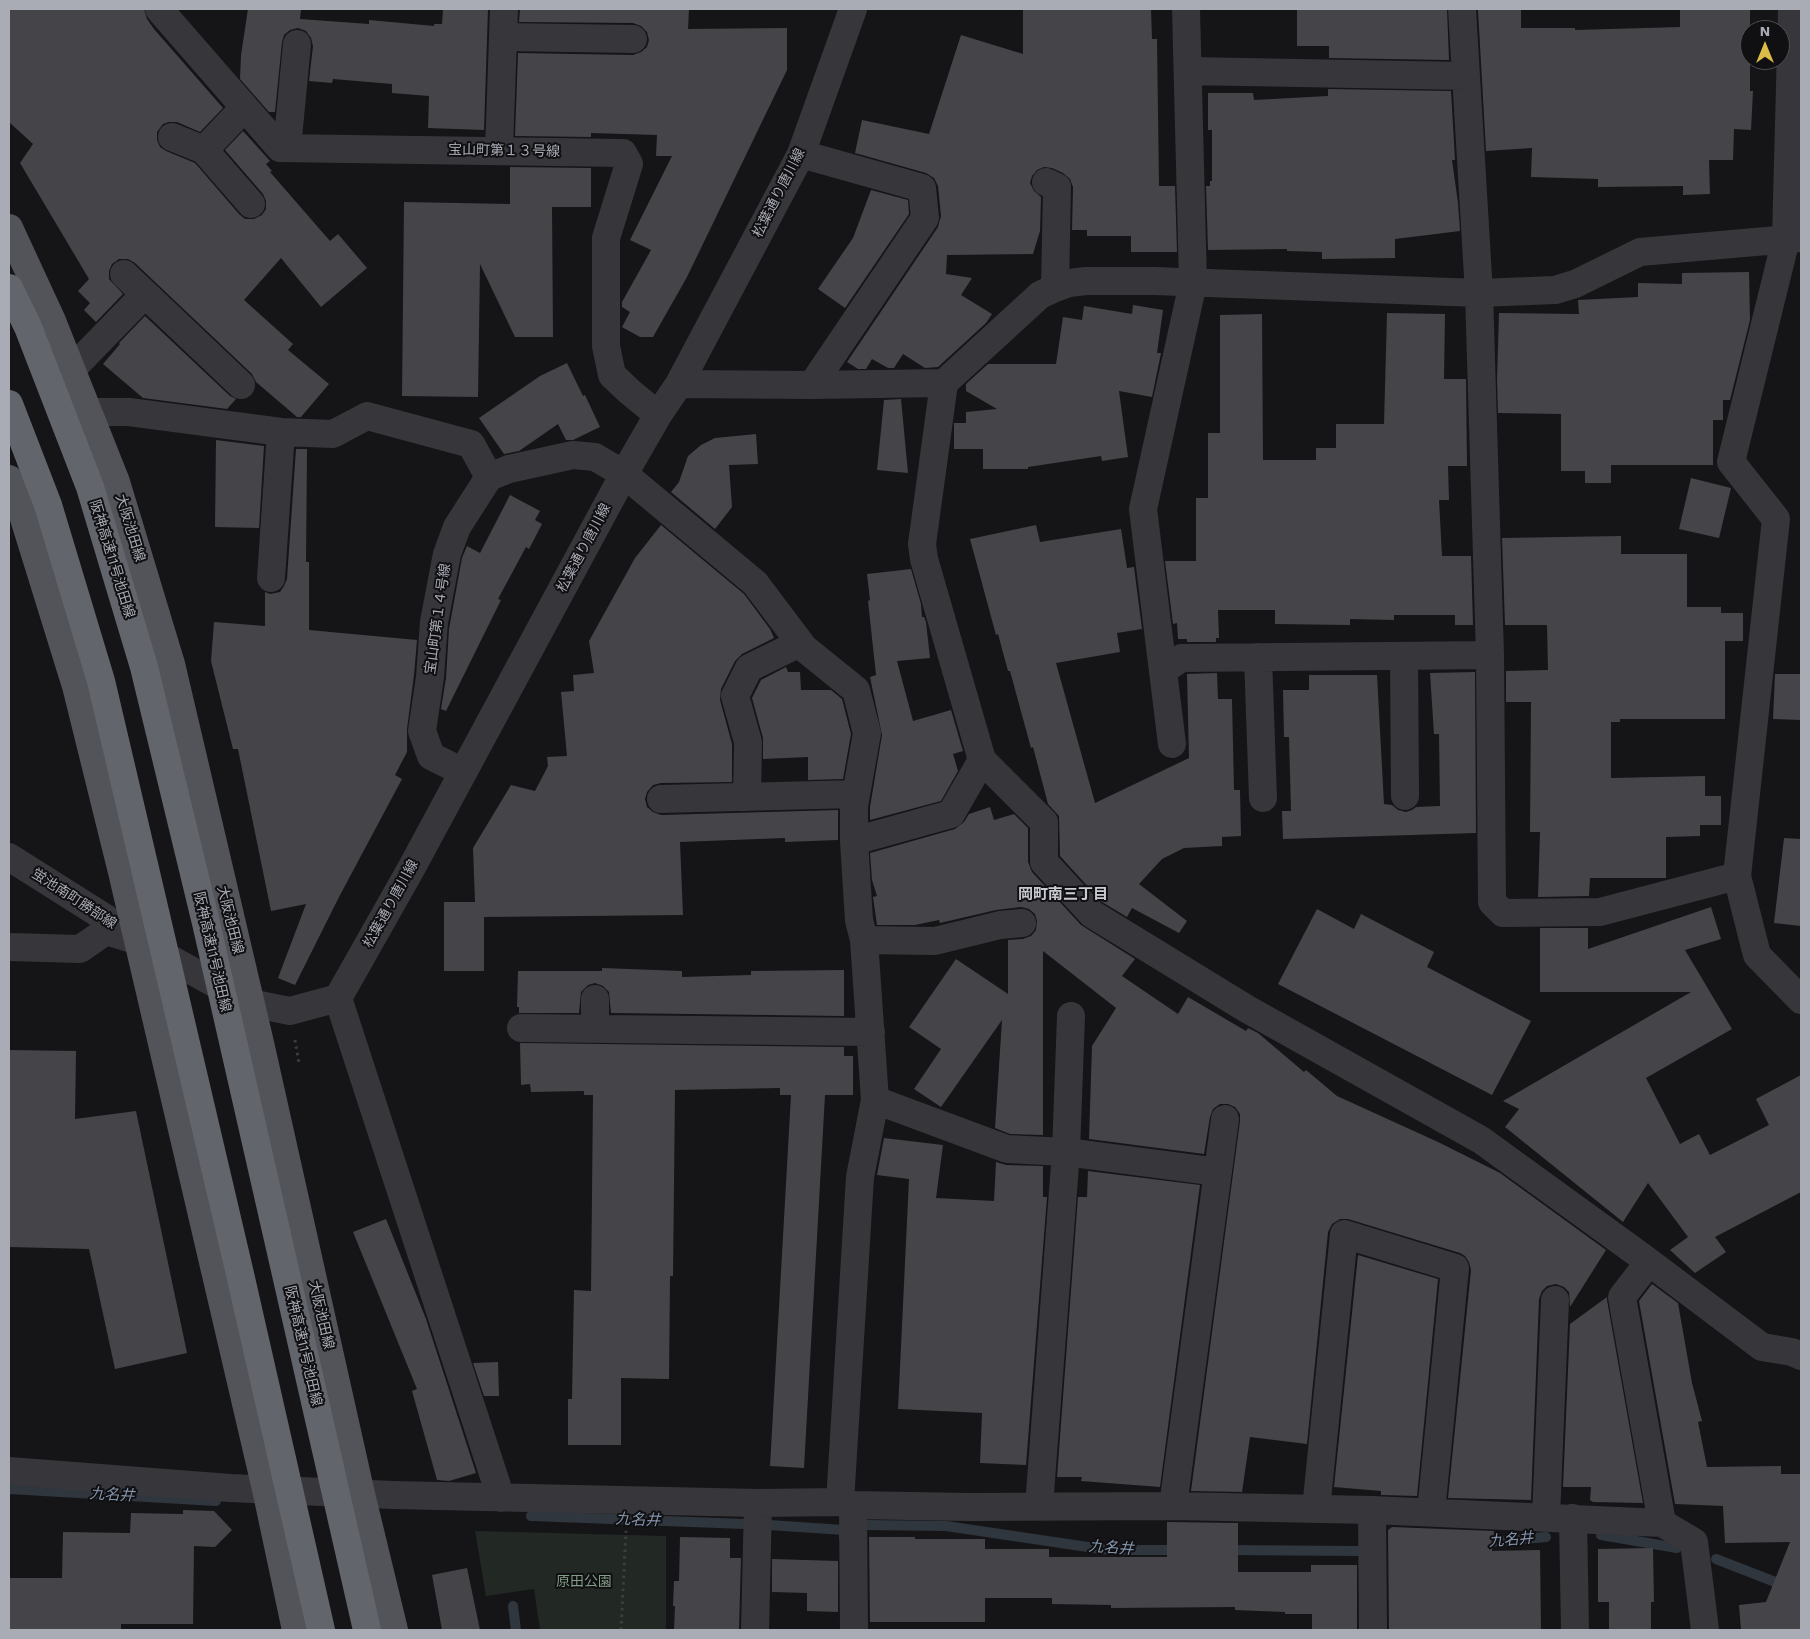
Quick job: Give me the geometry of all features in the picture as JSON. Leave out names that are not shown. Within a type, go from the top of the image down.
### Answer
[{"type":"highway","name":"阪神高速11号池田線","points":[[9,288],[28,327],[90,487],[144,668],[206,923],[367,1630]]},
{"type":"highway","points":[[9,404],[48,505],[101,681],[321,1630]]},
{"type":"main road","name":"大阪池田線","points":[[9,228],[52,321],[116,482],[171,664],[361,1494],[394,1630]]},
{"type":"main road","points":[[9,479],[23,515],[76,686],[138,941],[266,1489],[296,1630]]},
{"type":"street","points":[[159,9],[280,148],[287,148],[297,44]]},
{"type":"street","points":[[499,150],[504,9]]},
{"type":"street","name":"松葉通り唐川線","points":[[338,998],[412,867],[624,474],[658,415],[679,384],[801,154],[853,9]]},
{"type":"street","points":[[1172,744],[1143,509],[1193,283],[1186,9]]},
{"type":"street","points":[[1462,9],[1480,293],[1490,655],[1492,902],[1503,913],[1600,912],[1737,876]]},
{"type":"street","points":[[1792,9],[1794,239],[1732,462],[1776,519],[1737,876],[1757,955],[1801,1000]]},
{"type":"street","points":[[503,37],[633,38]]},
{"type":"street","points":[[1188,70],[1466,76]]},
{"type":"street","points":[[204,150],[244,108]]},
{"type":"street","points":[[172,137],[204,150],[252,204]]},
{"type":"street","name":"宝山町第１３号線","points":[[287,148],[623,153],[628,164],[606,238],[606,346],[612,375],[658,415]]},
{"type":"street","points":[[801,154],[922,188],[925,218],[812,385]]},
{"type":"street","points":[[1046,182],[1057,187],[1055,288]]},
{"type":"street","points":[[1794,239],[1640,252],[1575,284],[1555,290],[1480,293],[1154,281],[1086,281],[1069,283],[1040,295],[944,382],[922,544],[924,559],[982,760],[1044,822],[1044,862],[1092,914],[1247,1009],[1481,1140],[1762,1347],[1792,1352],[1801,1356]]},
{"type":"street","points":[[124,274],[241,385]]},
{"type":"street","points":[[72,369],[145,294]]},
{"type":"street","points":[[679,384],[812,385],[944,382]]},
{"type":"street","points":[[89,412],[129,412],[281,432],[333,434],[368,416],[471,444],[489,477],[509,469],[574,455],[595,457],[624,474],[754,583],[804,648],[856,690],[867,732],[854,806],[854,841],[859,920],[864,940],[875,1100],[860,1177],[847,1503],[854,1630]]},
{"type":"street","points":[[271,578],[281,432]]},
{"type":"street","name":"宝山町第１４号線","points":[[463,772],[431,756],[422,731],[430,677],[434,622],[447,554],[457,528],[489,477]]},
{"type":"street","points":[[747,797],[748,742],[735,696],[749,668],[800,643]]},
{"type":"street","points":[[1163,671],[1181,658],[1490,655]]},
{"type":"street","points":[[1404,656],[1405,796]]},
{"type":"street","points":[[1258,657],[1263,798]]},
{"type":"street","points":[[854,841],[950,814],[982,760]]},
{"type":"street","points":[[661,799],[856,794]]},
{"type":"street","name":"蛍池南町勝部線","points":[[9,857],[104,917],[138,941]]},
{"type":"street","points":[[864,940],[935,941],[1000,925],[1022,923]]},
{"type":"street","points":[[9,947],[80,949],[106,931],[138,941],[250,1003],[290,1011],[338,998],[501,1498]]},
{"type":"street","points":[[595,999],[595,1028]]},
{"type":"street","points":[[1039,1506],[1066,1152],[1071,1016]]},
{"type":"street","points":[[521,1028],[871,1032]]},
{"type":"street","points":[[875,1100],[1007,1149],[1066,1152],[1218,1172]]},
{"type":"street","points":[[1173,1506],[1225,1120]]},
{"type":"street","points":[[1316,1509],[1344,1234],[1455,1268],[1431,1512]]},
{"type":"street","points":[[1649,1262],[1622,1297],[1662,1523]]},
{"type":"street","points":[[1546,1517],[1555,1300]]},
{"type":"street","points":[[9,1471],[361,1494],[758,1503],[1173,1506],[1372,1510],[1662,1523],[1694,1542],[1705,1630]]},
{"type":"street","points":[[755,1630],[758,1503]]},
{"type":"street","points":[[1372,1510],[1373,1630]]},
{"type":"street","points":[[1573,1518],[1575,1630]]},
{"type":"path","points":[[621,1630],[626,1532]]},
{"type":"green space","name":"原田公園","points":[[475,1531],[666,1536],[666,1630],[540,1630],[534,1589],[486,1596]]},
{"type":"building","points":[[9,9],[144,9],[147,19],[154,29],[223,108],[200,132],[177,122],[163,124],[157,132],[157,140],[160,147],[195,163],[239,214],[245,219],[254,219],[262,215],[266,209],[266,201],[263,194],[225,150],[243,131],[270,161],[266,164],[272,171],[270,172],[330,241],[338,234],[367,268],[321,307],[281,258],[244,300],[293,344],[288,350],[329,384],[301,417],[297,417],[256,382],[252,374],[135,263],[128,259],[119,259],[112,264],[109,271],[109,279],[123,294],[96,322],[84,310],[90,303],[78,291],[89,279],[20,163],[33,144],[9,122]]},
{"type":"building","points":[[248,9],[301,9],[300,19],[369,24],[369,20],[434,26],[434,24],[442,24],[443,9],[488,9],[484,130],[428,128],[429,96],[392,93],[392,84],[333,79],[332,83],[309,81],[313,46],[311,38],[306,31],[298,28],[290,30],[284,35],[275,112],[269,112],[240,79],[241,55]]},
{"type":"building","points":[[520,9],[689,9],[688,29],[787,28],[787,70],[687,277],[653,337],[640,337],[622,327],[630,312],[622,307],[622,302],[651,250],[630,240],[672,156],[656,156],[657,135],[591,133],[591,137],[515,136],[518,53],[633,55],[647,47],[649,40],[647,32],[641,26],[633,23],[519,22]]},
{"type":"building","points":[[1023,9],[1151,9],[1152,39],[1157,39],[1159,186],[1175,186],[1177,252],[1131,252],[1131,236],[1087,236],[1087,230],[1072,230],[1073,187],[1070,179],[1063,173],[1044,167],[1037,170],[1032,176],[1030,183],[1034,191],[1041,197],[1040,231],[1033,254],[947,255],[946,274],[972,278],[961,295],[992,314],[986,323],[938,367],[925,368],[903,354],[894,368],[888,368],[872,359],[866,369],[858,369],[847,362],[938,227],[941,216],[938,186],[934,178],[926,173],[855,153],[862,120],[929,134],[961,35],[1023,54]]},
{"type":"building","points":[[1297,9],[1447,9],[1449,60],[1329,58],[1329,46],[1297,46]]},
{"type":"building","points":[[1478,10],[1521,10],[1521,28],[1575,28],[1575,30],[1680,27],[1680,10],[1750,10],[1750,20],[1740,20],[1740,70],[1750,70],[1750,91],[1753,91],[1751,130],[1734,129],[1733,160],[1709,160],[1710,194],[1683,195],[1683,186],[1598,187],[1598,179],[1531,177],[1532,148],[1486,151]]},
{"type":"building","points":[[1328,89],[1451,91],[1455,160],[1452,160],[1460,231],[1395,239],[1395,258],[1322,259],[1322,252],[1287,251],[1287,249],[1208,250],[1206,186],[1210,186],[1210,181],[1212,181],[1212,130],[1208,130],[1208,93],[1253,93],[1254,100],[1328,96]]},
{"type":"building","points":[[510,167],[591,168],[591,207],[552,207],[553,337],[515,337],[480,264],[478,397],[402,396],[404,202],[510,204]]},
{"type":"building","points":[[871,190],[908,200],[909,214],[845,308],[818,289],[853,238]]},
{"type":"building","points":[[1749,272],[1750,320],[1730,400],[1723,400],[1723,420],[1713,420],[1713,465],[1611,465],[1611,483],[1585,483],[1585,471],[1561,471],[1561,414],[1498,413],[1499,313],[1579,314],[1578,300],[1638,297],[1638,283],[1682,284],[1682,273]]},
{"type":"building","points":[[1133,305],[1163,310],[1157,353],[1161,353],[1152,397],[1119,391],[1128,457],[1102,461],[1101,456],[1028,467],[1028,469],[983,469],[983,449],[954,449],[954,423],[966,423],[966,412],[997,409],[966,391],[966,384],[988,364],[1056,364],[1063,317],[1082,320],[1084,306],[1132,314]]},
{"type":"building","points":[[1387,313],[1445,314],[1444,379],[1466,379],[1467,466],[1448,466],[1449,500],[1439,500],[1442,556],[1471,556],[1473,625],[1455,625],[1455,615],[1394,615],[1394,620],[1350,619],[1350,625],[1275,624],[1275,610],[1218,610],[1219,638],[1216,638],[1216,642],[1187,642],[1187,639],[1178,639],[1177,623],[1173,624],[1165,561],[1196,561],[1196,498],[1208,498],[1208,433],[1220,433],[1220,315],[1262,314],[1263,460],[1316,460],[1316,448],[1336,448],[1336,424],[1384,424]]},
{"type":"building","points":[[145,316],[230,396],[236,399],[227,409],[143,398],[103,364],[119,343]]},
{"type":"building","points":[[567,363],[600,427],[573,440],[566,440],[558,424],[519,451],[504,454],[479,418],[540,376]]},
{"type":"building","points":[[901,399],[908,473],[877,470],[884,400]]},
{"type":"building","points":[[756,434],[758,464],[729,465],[732,507],[715,529],[671,492],[679,482],[688,456],[701,445],[715,438]]},
{"type":"building","points":[[216,440],[264,446],[259,528],[215,527]]},
{"type":"building","points":[[296,449],[307,449],[306,562],[309,562],[309,630],[417,640],[407,729],[407,752],[395,775],[402,779],[339,897],[295,985],[278,978],[306,904],[271,911],[238,749],[233,749],[211,661],[214,622],[265,626],[265,592],[270,594],[280,592],[287,579]]},
{"type":"building","points":[[1691,478],[1731,488],[1719,538],[1679,529]]},
{"type":"building","points":[[510,495],[540,511],[535,520],[542,524],[529,549],[526,547],[498,599],[501,600],[446,711],[441,709],[446,678],[449,629],[462,558],[467,546],[480,553]]},
{"type":"building","points":[[661,525],[744,594],[770,629],[774,638],[742,654],[735,661],[721,689],[720,700],[732,744],[732,782],[661,783],[653,785],[647,792],[645,799],[647,807],[661,815],[838,810],[838,840],[785,842],[785,838],[680,842],[683,915],[484,917],[484,971],[444,971],[444,902],[475,902],[473,848],[511,785],[535,791],[548,766],[547,757],[567,756],[561,692],[574,691],[573,675],[594,673],[589,641],[635,558]]},
{"type":"building","points":[[1036,525],[1040,542],[1121,529],[1127,568],[1134,567],[1142,629],[1117,633],[1120,652],[1056,663],[1095,803],[1189,758],[1187,674],[1217,673],[1218,699],[1232,699],[1234,790],[1240,790],[1241,836],[1222,837],[1222,846],[1184,848],[1162,859],[1139,884],[1187,921],[1179,933],[1132,908],[1127,917],[1102,902],[1060,856],[1059,816],[1048,804],[1010,671],[1008,671],[998,634],[996,635],[970,539]]},
{"type":"building","points":[[1621,536],[1621,554],[1687,554],[1687,607],[1721,607],[1721,613],[1743,613],[1743,641],[1725,641],[1725,719],[1620,719],[1620,722],[1611,722],[1611,778],[1705,776],[1705,796],[1721,796],[1721,825],[1700,825],[1700,836],[1666,837],[1666,878],[1590,878],[1589,896],[1538,897],[1540,832],[1530,832],[1531,702],[1506,702],[1506,671],[1548,670],[1547,625],[1505,625],[1502,538]]},
{"type":"building","points":[[911,569],[921,604],[922,617],[924,617],[926,622],[930,658],[897,661],[913,721],[951,710],[963,751],[953,754],[958,771],[941,801],[870,820],[870,807],[882,735],[870,677],[876,675],[867,574]]},
{"type":"building","points":[[786,667],[788,672],[800,672],[801,690],[831,690],[842,699],[851,734],[843,779],[808,780],[808,757],[763,759],[763,738],[752,698],[761,680]]},
{"type":"building","points":[[1475,672],[1476,833],[1283,839],[1282,811],[1291,811],[1289,737],[1284,737],[1283,690],[1309,690],[1309,675],[1377,675],[1384,804],[1392,805],[1398,810],[1406,812],[1416,807],[1440,806],[1439,734],[1434,734],[1430,673]]},
{"type":"building","points":[[1775,674],[1801,674],[1801,720],[1773,719]]},
{"type":"building","points":[[990,807],[994,820],[1014,814],[1028,828],[1028,862],[1032,872],[1081,925],[1135,959],[1122,976],[1178,1014],[1188,997],[1246,1031],[1248,1028],[1258,1033],[1304,1072],[1306,1070],[1337,1096],[1438,1142],[1500,1173],[1606,1250],[1570,1307],[1569,1292],[1564,1287],[1556,1284],[1547,1286],[1542,1291],[1539,1299],[1531,1500],[1448,1498],[1471,1270],[1469,1262],[1460,1253],[1348,1219],[1340,1219],[1332,1224],[1328,1232],[1307,1444],[1250,1437],[1242,1492],[1191,1491],[1240,1114],[1235,1107],[1228,1104],[1220,1104],[1213,1109],[1204,1154],[1089,1139],[1092,1046],[1116,1008],[1043,951],[1043,1135],[1010,1134],[995,1128],[1002,1020],[941,1107],[914,1089],[941,1049],[909,1027],[956,959],[1008,994],[1008,940],[1023,939],[1031,936],[1036,930],[1037,921],[1035,914],[1029,909],[1021,907],[996,910],[940,923],[939,920],[915,925],[877,925],[873,897],[877,896],[872,880],[870,853],[955,829],[964,822],[969,814]]},
{"type":"building","points":[[1784,838],[1801,839],[1801,926],[1774,923]]},
{"type":"building","points":[[1711,907],[1721,939],[1685,950],[1732,1029],[1646,1078],[1680,1144],[1699,1134],[1710,1155],[1769,1125],[1756,1099],[1801,1075],[1801,1192],[1715,1237],[1726,1252],[1695,1273],[1670,1250],[1688,1237],[1648,1183],[1623,1222],[1505,1127],[1519,1109],[1503,1101],[1691,992],[1540,992],[1540,928],[1588,928],[1588,949]]},
{"type":"building","points":[[1317,909],[1354,929],[1361,914],[1434,952],[1427,967],[1531,1021],[1492,1095],[1278,984]]},
{"type":"building","points":[[602,968],[682,971],[682,977],[751,975],[751,971],[844,970],[844,1016],[611,1013],[609,992],[603,986],[595,983],[588,985],[581,992],[579,1013],[519,1013],[519,1007],[517,1007],[518,971],[602,971]]},
{"type":"building","points":[[520,1043],[844,1047],[844,1056],[853,1056],[853,1095],[825,1095],[804,1468],[770,1466],[791,1095],[780,1095],[780,1088],[675,1090],[673,1276],[670,1276],[669,1379],[621,1378],[621,1445],[568,1445],[568,1399],[572,1399],[574,1290],[591,1291],[593,1095],[584,1095],[584,1091],[531,1092],[530,1084],[521,1085]]},
{"type":"building","points":[[9,1050],[76,1051],[75,1119],[136,1111],[187,1353],[115,1369],[89,1249],[9,1247]]},
{"type":"building","points":[[884,1138],[943,1145],[936,1198],[994,1201],[996,1162],[1006,1165],[1043,1166],[1043,1197],[1047,1197],[1026,1465],[980,1463],[982,1413],[898,1409],[909,1179],[877,1175]]},
{"type":"building","points":[[1088,1171],[1200,1185],[1160,1487],[1081,1481],[1082,1477],[1057,1477],[1078,1197],[1087,1197]]},
{"type":"building","points":[[386,1219],[426,1319],[476,1473],[449,1481],[437,1480],[412,1391],[417,1389],[353,1232]]},
{"type":"building","points":[[1358,1255],[1438,1279],[1417,1496],[1381,1495],[1381,1491],[1334,1487]]},
{"type":"building","points":[[1652,1284],[1678,1303],[1692,1383],[1702,1421],[1698,1422],[1707,1467],[1781,1466],[1781,1474],[1801,1474],[1801,1630],[1741,1630],[1739,1605],[1766,1602],[1790,1542],[1725,1543],[1723,1506],[1675,1504],[1639,1301]]},
{"type":"building","points":[[1607,1297],[1643,1503],[1593,1502],[1590,1500],[1591,1487],[1563,1487],[1570,1324]]},
{"type":"building","points":[[498,1362],[499,1396],[484,1396],[473,1363]]},
{"type":"building","points":[[183,1510],[214,1511],[232,1530],[215,1547],[194,1546],[193,1624],[121,1624],[121,1630],[9,1629],[9,1578],[62,1578],[63,1532],[130,1533],[131,1513],[183,1514]]},
{"type":"building","points":[[1167,1522],[1238,1523],[1238,1572],[1311,1572],[1311,1565],[1357,1565],[1357,1630],[1312,1630],[1312,1614],[1235,1610],[1235,1607],[1111,1608],[1111,1605],[1052,1604],[1052,1598],[985,1598],[985,1622],[870,1622],[869,1537],[985,1539],[985,1549],[1049,1549],[1049,1557],[1167,1557]]},
{"type":"building","points":[[1392,1527],[1494,1531],[1492,1551],[1540,1550],[1541,1630],[1389,1630],[1388,1530]]},
{"type":"building","points":[[680,1537],[730,1538],[730,1558],[741,1558],[739,1630],[674,1630],[674,1581],[679,1581]]},
{"type":"building","points":[[1653,1548],[1654,1602],[1651,1602],[1651,1630],[1609,1630],[1609,1602],[1598,1602],[1598,1549]]},
{"type":"building","points":[[772,1559],[838,1561],[838,1612],[807,1611],[807,1593],[772,1592]]},
{"type":"building","points":[[467,1568],[480,1630],[442,1630],[432,1575]]},
{"type":"waterway","name":"九名井","points":[[9,1489],[216,1501]]},
{"type":"waterway","name":"九名井","points":[[531,1516],[745,1524]]},
{"type":"waterway","name":"九名井","points":[[769,1525],[844,1530],[844,1538]]},
{"type":"waterway","name":"九名井","points":[[864,1525],[946,1526],[1108,1550],[1179,1550]]},
{"type":"waterway","name":"九名井","points":[[1601,1535],[1677,1548]]},
{"type":"waterway","name":"九名井","points":[[1479,1543],[1546,1537]]},
{"type":"waterway","name":"九名井","points":[[1226,1550],[1358,1551]]},
{"type":"waterway","name":"九名井","points":[[1716,1559],[1801,1592]]},
{"type":"waterway","points":[[513,1606],[516,1630]]},
{"type":"district","name":"岡町南三丁目","points":[[1063,895]]}]
